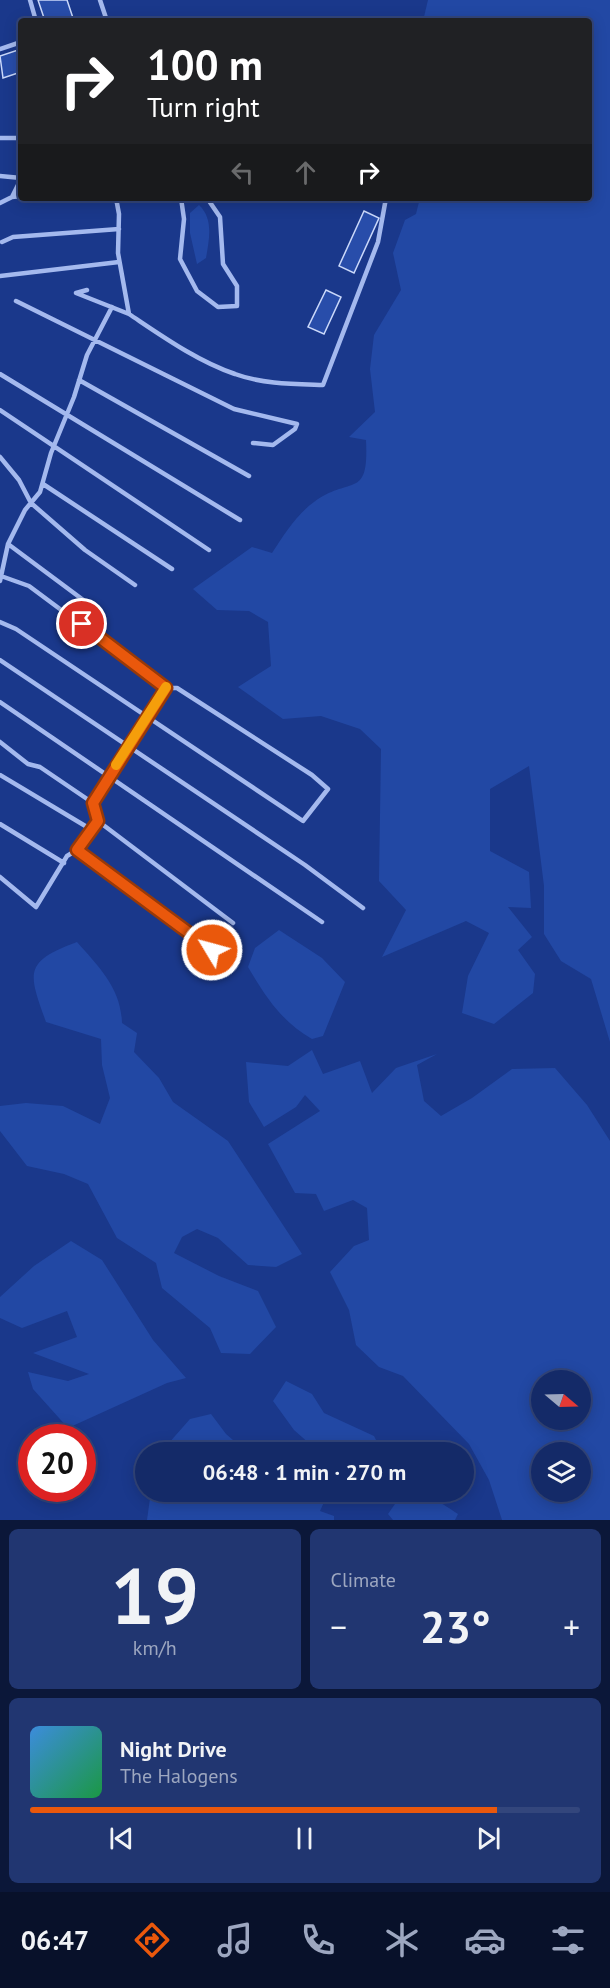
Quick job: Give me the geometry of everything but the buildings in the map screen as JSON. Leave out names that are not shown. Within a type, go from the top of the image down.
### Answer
[{"type":"lane","points":[[30,0],[35,18]]},
{"type":"lane","points":[[100,0],[106,18]]},
{"type":"lane","points":[[0,49],[18,43]]},
{"type":"lane","points":[[0,138],[18,138]]},
{"type":"lane","points":[[0,176],[18,178]]},
{"type":"lane","points":[[12,197],[18,184]]},
{"type":"lane","points":[[0,203],[18,196]]},
{"type":"lane","points":[[116,201],[119,262],[129,314]]},
{"type":"lane","points":[[181,201],[184,219],[180,259],[197,291],[218,307],[237,306],[237,286],[223,264],[220,217],[209,201]]},
{"type":"lane","points":[[87,290],[76,293],[129,314],[169,340],[235,375],[290,384],[323,385],[378,242],[385,201]]},
{"type":"lane","points":[[1,241],[13,237],[119,229]]},
{"type":"lane","points":[[0,276],[119,262]]},
{"type":"lane","points":[[16,301],[234,409],[297,424],[295,429],[273,446],[253,443]]},
{"type":"lane","points":[[0,622],[16,629],[303,820],[328,789],[312,775],[177,688],[166,688],[29,586],[1,578],[10,535],[40,492],[53,447],[79,380],[95,340],[112,307]]},
{"type":"lane","points":[[0,374],[240,520]]},
{"type":"lane","points":[[79,380],[249,476]]},
{"type":"lane","points":[[0,410],[209,550]]},
{"type":"lane","points":[[0,457],[9,464],[27,491],[31,503],[85,550],[135,585]]},
{"type":"lane","points":[[43,484],[172,569]]},
{"type":"lane","points":[[8,544],[90,605]]},
{"type":"lane","points":[[0,660],[305,865],[363,908]]},
{"type":"lane","points":[[93,803],[166,688]]},
{"type":"lane","points":[[0,702],[322,922]]},
{"type":"lane","points":[[0,742],[28,764],[40,767],[93,803],[98,821],[233,923]]},
{"type":"lane","points":[[0,775],[92,830]]},
{"type":"lane","points":[[0,878],[36,907],[67,856],[77,850],[98,821]]},
{"type":"lane","points":[[0,824],[64,863]]},
{"type":"lane","points":[[77,850],[212,950]]},
{"type":"shaded area","points":[[428,0],[610,0],[610,1042],[591,979],[561,961],[544,934],[544,886],[529,766],[490,789],[490,851],[529,872],[531,908],[508,907],[532,937],[518,950],[535,974],[533,993],[494,1024],[462,1013],[468,976],[489,933],[466,921],[382,957],[406,910],[379,881],[381,749],[360,729],[321,716],[283,719],[238,687],[271,666],[268,622],[249,611],[217,610],[193,589],[252,547],[272,553],[291,526],[314,502],[327,494],[355,484],[361,479],[366,459],[366,440],[349,437],[375,412],[370,369],[374,335],[401,290],[393,253],[405,220],[416,214],[419,201],[592,201],[592,18],[424,18]]},
{"type":"shaded area","points":[[199,205],[209,223],[209,237],[206,258],[197,264],[190,233],[190,213]]},
{"type":"shaded area","points":[[279,930],[322,958],[345,982],[323,1036],[312,1039],[291,1024],[268,998],[248,967],[255,948]]},
{"type":"shaded area","points":[[77,942],[101,969],[113,989],[121,1010],[122,1023],[137,1033],[134,1052],[159,1078],[173,1102],[228,1141],[302,1254],[276,1267],[248,1265],[218,1238],[197,1229],[182,1237],[174,1253],[219,1276],[258,1291],[276,1327],[250,1354],[221,1353],[210,1328],[162,1288],[156,1263],[117,1238],[88,1184],[64,1174],[27,1166],[0,1131],[0,1106],[26,1103],[63,1106],[100,1124],[110,1098],[102,1065],[101,1039],[46,1022],[34,981],[39,963],[59,949]]},
{"type":"shaded area","points":[[312,1050],[323,1074],[360,1061],[372,1093],[396,1068],[437,1054],[417,1065],[424,1101],[441,1116],[472,1098],[512,1069],[555,1068],[587,1105],[610,1141],[610,1520],[502,1520],[489,1480],[474,1453],[474,1442],[467,1442],[403,1376],[379,1367],[356,1345],[349,1310],[330,1272],[354,1246],[369,1240],[367,1208],[353,1200],[324,1211],[316,1194],[295,1193],[268,1144],[320,1111],[305,1095],[296,1107],[264,1127],[249,1102],[246,1062],[288,1066]]},
{"type":"shaded area","points":[[71,1241],[102,1260],[153,1340],[186,1378],[167,1383],[77,1424],[64,1424],[33,1389],[28,1372],[68,1381],[89,1374],[33,1353],[77,1337],[67,1311],[22,1328],[0,1318],[0,1297],[34,1266]]},
{"type":"shaded area","points":[[286,1381],[312,1394],[324,1413],[374,1436],[377,1442],[308,1442],[294,1430],[273,1401]]},
{"type":"shaded area","points":[[211,1414],[235,1442],[170,1442],[190,1419]]},
{"type":"shaded area","points":[[149,1502],[324,1502],[320,1511],[334,1516],[334,1520],[147,1520]]},
{"type":"shaded area","points":[[396,1502],[439,1502],[458,1514],[455,1520],[393,1520],[388,1514]]},
{"type":"slow traffic","points":[[116,765],[166,687]]},
{"type":"route","points":[[82,624],[166,688],[93,803],[98,821],[77,850],[212,950]]}]
